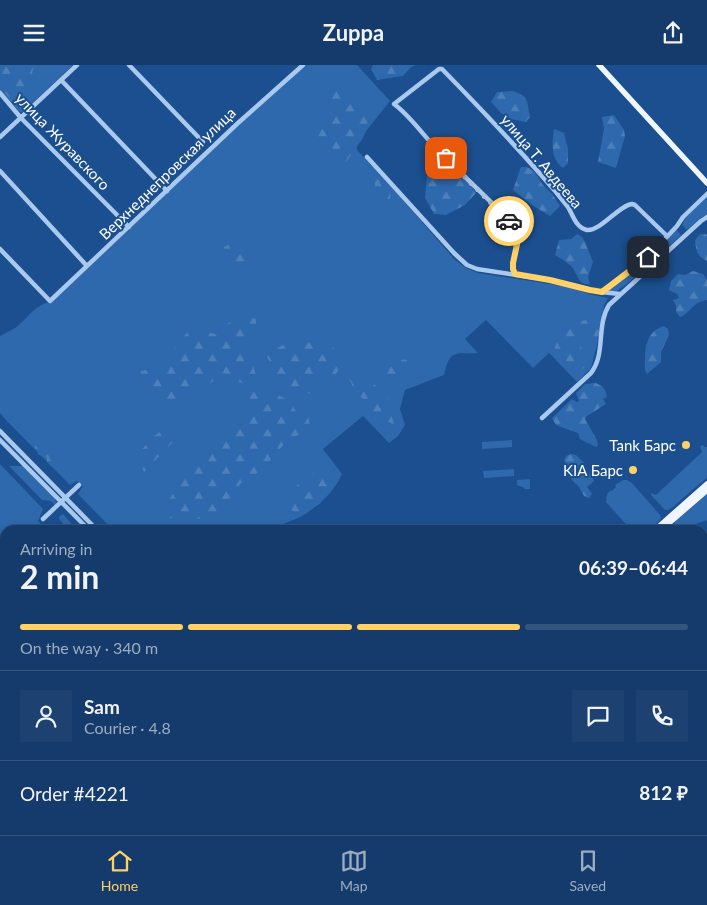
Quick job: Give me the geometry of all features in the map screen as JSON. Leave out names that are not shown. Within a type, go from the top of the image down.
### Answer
[{"type":"main road","points":[[599,65],[707,183]]},
{"type":"main road","points":[[662,525],[707,485]]},
{"type":"main road","points":[[667,525],[707,490]]},
{"type":"street","points":[[0,137],[77,65]]},
{"type":"street","points":[[129,65],[203,142]]},
{"type":"street","name":"Верхнеднепровская улица","points":[[0,249],[50,301],[302,65]]},
{"type":"street","name":"улица Т. Авдеева","points":[[515,274],[513,263],[519,235],[517,230],[506,216],[394,104],[439,69],[442,69],[476,103],[566,205],[582,228],[593,229],[626,205],[632,204],[667,236]]},
{"type":"street","points":[[61,80],[167,191]]},
{"type":"street","name":"улица Журавского","points":[[0,93],[21,118],[128,227]]},
{"type":"street","points":[[367,157],[467,265],[477,269],[550,280],[590,290],[620,294]]},
{"type":"street","points":[[0,171],[87,266]]},
{"type":"street","points":[[602,292],[648,257],[689,211],[707,194]]},
{"type":"street","points":[[542,418],[596,367],[599,358],[603,321],[608,305],[707,217]]},
{"type":"street","points":[[0,431],[85,525]]},
{"type":"street","points":[[0,440],[91,525]]},
{"type":"street","points":[[43,519],[79,485]]},
{"type":"green space","points":[[0,65],[73,65],[23,112],[20,112],[0,91]]},
{"type":"green space","points":[[0,65],[34,65],[30,82],[22,93],[10,98],[4,92],[1,84]]},
{"type":"green space","points":[[305,65],[357,65],[390,101],[355,145],[358,151],[455,260],[466,268],[478,273],[569,287],[608,298],[604,305],[591,368],[577,382],[549,353],[533,368],[486,320],[465,339],[478,353],[454,355],[448,361],[444,375],[405,390],[400,409],[405,425],[398,436],[389,443],[363,416],[323,449],[342,474],[325,498],[302,516],[282,525],[108,525],[78,494],[83,486],[77,481],[70,485],[0,413],[0,336],[15,328],[41,305],[52,302],[280,86]]},
{"type":"green space","points":[[373,65],[416,65],[411,67],[403,76],[377,80],[371,69]]},
{"type":"green space","points":[[330,90],[338,92],[355,104],[360,103],[365,107],[368,126],[363,138],[346,162],[340,163],[331,156],[323,154],[316,143],[313,127],[316,122],[334,120],[333,113],[322,102],[324,95]]},
{"type":"green space","points":[[512,91],[522,95],[526,100],[530,117],[526,122],[511,119],[502,114],[491,102],[497,92]]},
{"type":"green space","points":[[614,115],[624,130],[625,136],[616,168],[598,162],[604,129],[602,117]]},
{"type":"green space","points":[[554,129],[564,133],[568,149],[568,163],[563,168],[554,155]]},
{"type":"green space","points":[[454,152],[463,153],[451,165],[476,193],[465,205],[446,215],[434,214],[425,198],[427,175],[434,168],[441,173],[445,171],[443,166],[444,158]]},
{"type":"green space","points":[[521,167],[527,167],[534,171],[560,206],[550,216],[513,190]]},
{"type":"green space","points":[[376,176],[387,185],[390,191],[390,200],[386,207],[377,201],[374,179]]},
{"type":"green space","points":[[707,197],[707,214],[687,230],[682,225],[685,218]]},
{"type":"green space","points":[[676,229],[681,235],[663,252],[659,249]]},
{"type":"green space","points":[[577,234],[585,242],[593,262],[588,277],[590,284],[583,283],[572,267],[555,255],[559,240],[571,239]]},
{"type":"green space","points":[[700,234],[707,235],[707,261],[699,255],[697,250],[695,240]]},
{"type":"green space","points":[[241,241],[246,245],[244,274],[236,269],[236,265],[224,254],[224,247]]},
{"type":"green space","points":[[655,252],[658,256],[627,284],[617,291],[607,291]]},
{"type":"green space","points":[[693,271],[703,274],[707,280],[707,300],[698,303],[680,317],[676,312],[673,300],[679,298],[677,294],[669,290],[671,281],[678,274],[685,275]]},
{"type":"green space","points":[[237,316],[256,319],[256,335],[247,341],[235,345],[237,351],[252,361],[256,375],[249,377],[254,386],[260,390],[287,399],[291,396],[267,357],[271,351],[287,343],[305,345],[316,337],[339,352],[340,368],[333,378],[314,373],[315,392],[296,396],[291,403],[298,415],[308,416],[310,425],[304,434],[290,437],[262,470],[241,483],[224,506],[205,519],[164,518],[167,503],[201,450],[238,428],[251,407],[247,386],[224,373],[170,411],[146,391],[140,371],[172,365],[175,347],[190,329],[221,336],[223,328]]},
{"type":"green space","points":[[569,316],[573,320],[573,325],[579,326],[582,321],[591,319],[599,323],[592,326],[599,330],[598,339],[592,336],[590,338],[583,337],[581,349],[588,358],[588,364],[575,376],[569,366],[556,359],[555,347],[562,330],[568,328],[566,317]]},
{"type":"green space","points":[[664,326],[668,329],[669,335],[661,352],[661,362],[647,374],[645,370],[645,353],[647,343],[651,334]]},
{"type":"green space","points":[[387,358],[407,360],[405,376],[391,383],[385,370]]},
{"type":"green space","points":[[346,372],[366,376],[388,398],[394,425],[375,414],[353,387]]},
{"type":"green space","points":[[596,383],[605,390],[607,397],[603,399],[606,404],[585,419],[597,440],[598,445],[596,447],[580,439],[578,433],[556,425],[552,418],[572,399],[577,402],[579,401],[576,393],[585,384]]},
{"type":"green space","points":[[172,424],[176,439],[144,472],[137,455],[154,436]]},
{"type":"green space","points":[[512,440],[512,447],[482,449],[482,442]]},
{"type":"green space","points":[[35,446],[39,447],[43,453],[49,455],[50,460],[54,463],[52,467],[47,462],[46,457],[38,454]]},
{"type":"green space","points":[[700,446],[707,447],[707,478],[673,507],[665,510],[651,495],[652,493],[656,495],[702,452]]},
{"type":"green space","points":[[576,455],[584,463],[586,470],[592,476],[594,481],[587,487],[592,494],[589,498],[584,496],[572,480],[564,460],[566,456]]},
{"type":"green space","points":[[0,464],[43,509],[38,521],[42,525],[0,525]]},
{"type":"green space","points":[[9,466],[23,466],[55,499],[55,505],[51,501],[42,500]]},
{"type":"green space","points":[[331,466],[329,489],[320,504],[300,514],[291,510],[295,487],[314,472]]},
{"type":"green space","points":[[514,469],[514,476],[484,478],[483,471]]},
{"type":"green space","points":[[530,479],[530,489],[517,485],[517,480]]},
{"type":"green space","points":[[623,480],[632,483],[660,515],[660,520],[655,525],[627,525],[606,502],[607,494],[616,487],[615,485]]},
{"type":"green space","points":[[707,493],[707,520],[696,525],[675,525],[674,520]]},
{"type":"green space","points":[[63,514],[73,525],[64,525],[59,517]]},
{"type":"way so far","points":[[446,158],[509,221]]},
{"type":"place","name":"Tank Барс","points":[[686,445]]},
{"type":"place","name":"KIA Барс","points":[[633,470]]},
{"type":"route","points":[[509,221],[519,235],[513,263],[515,274],[602,292],[648,257]]}]
